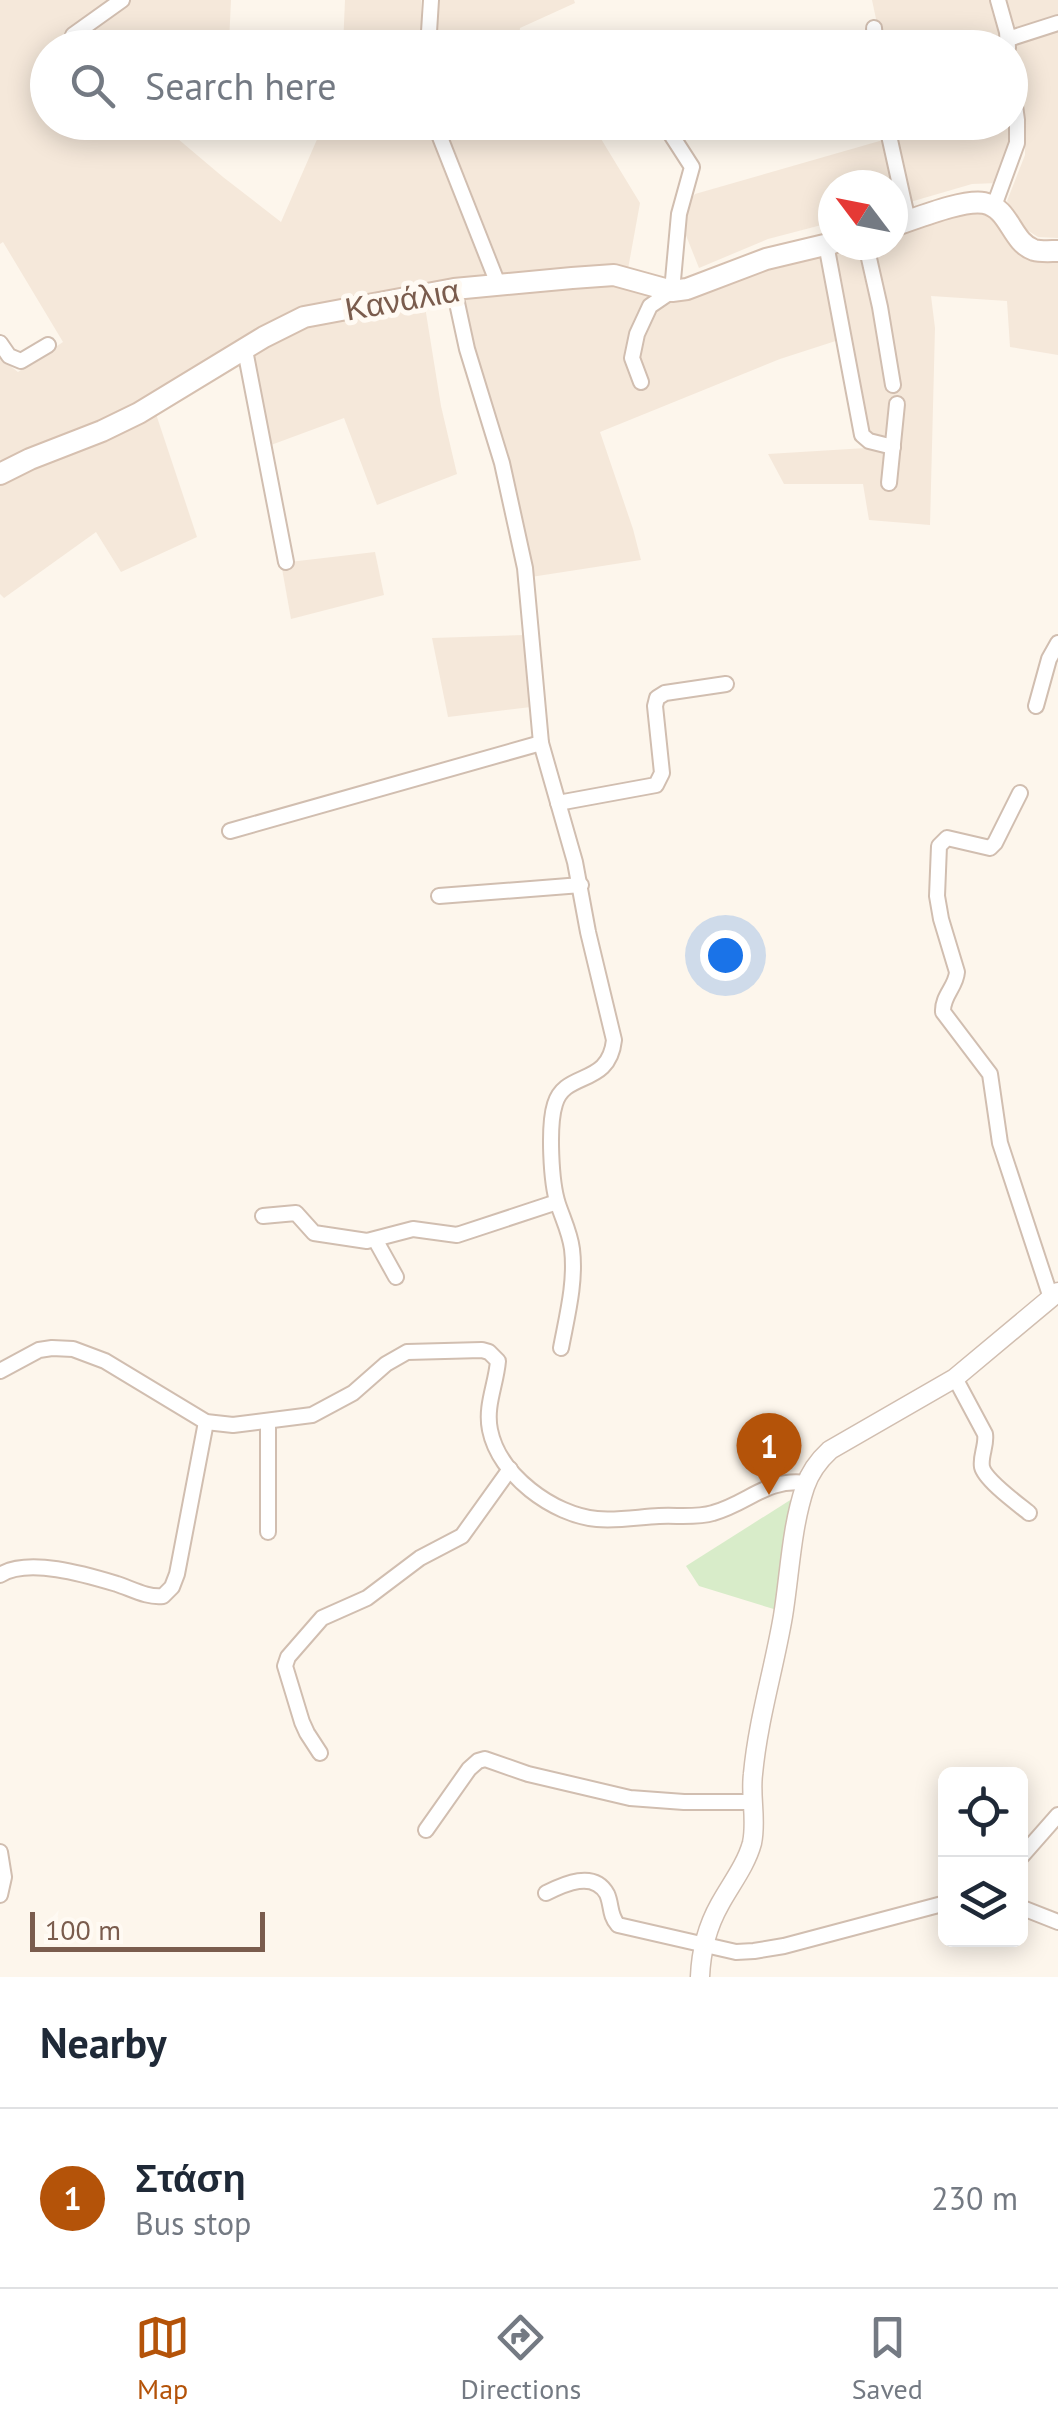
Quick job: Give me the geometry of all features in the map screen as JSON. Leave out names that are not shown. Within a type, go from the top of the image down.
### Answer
[{"type":"main road","points":[[908,222],[983,202],[994,206],[1030,248],[1058,251]]},
{"type":"main road","points":[[672,292],[766,259],[818,246]]},
{"type":"main road","name":"Κανάλια","points":[[0,474],[126,419],[272,332],[304,318],[454,288],[614,275],[672,292]]},
{"type":"street","points":[[80,30],[122,0]]},
{"type":"street","points":[[429,30],[430,0]]},
{"type":"street","points":[[998,0],[1005,30]]},
{"type":"street","points":[[1028,35],[1058,23]]},
{"type":"street","points":[[441,140],[498,284]]},
{"type":"street","points":[[641,382],[632,358],[636,334],[648,309],[672,292],[679,214],[692,167],[675,140]]},
{"type":"street","points":[[888,140],[893,170]]},
{"type":"street","points":[[994,206],[1017,140]]},
{"type":"street","points":[[833,260],[862,435],[869,441],[893,447]]},
{"type":"street","points":[[869,260],[893,385]]},
{"type":"street","points":[[454,288],[464,336],[502,462],[525,568],[541,742],[581,885],[614,1040],[607,1065],[568,1086],[555,1104],[552,1174],[572,1252],[571,1293],[561,1348]]},
{"type":"street","points":[[0,344],[9,356],[21,360],[48,345]]},
{"type":"street","points":[[245,350],[286,562]]},
{"type":"street","points":[[889,483],[897,404]]},
{"type":"street","points":[[1036,706],[1049,659],[1058,643]]},
{"type":"street","points":[[558,802],[656,784],[662,774],[657,698],[726,684]]},
{"type":"street","points":[[230,831],[541,742]]},
{"type":"street","points":[[700,1977],[704,1944],[716,1911],[750,1848],[754,1824],[753,1772],[806,1482],[830,1450],[955,1378],[1054,1295],[1000,1143],[990,1074],[942,1012],[957,972],[940,919],[939,846],[947,838],[993,846],[1020,792]]},
{"type":"street","points":[[439,896],[581,885]]},
{"type":"street","points":[[263,1216],[294,1213],[314,1234],[364,1241],[408,1229],[457,1236],[557,1202]]},
{"type":"street","points":[[376,1240],[396,1277]]},
{"type":"street","points":[[0,1371],[39,1350],[84,1351],[206,1422],[233,1425],[300,1418],[323,1410],[407,1352],[482,1350],[498,1361],[488,1415],[495,1448],[510,1468],[549,1502],[582,1516],[600,1519],[707,1515],[788,1480],[806,1482]]},
{"type":"street","points":[[955,1378],[985,1434],[981,1462],[985,1474],[1028,1514]]},
{"type":"street","points":[[0,1574],[17,1567],[36,1567],[164,1596],[177,1574],[206,1422]]},
{"type":"street","points":[[268,1422],[268,1532]]},
{"type":"street","points":[[320,1753],[302,1722],[286,1666],[288,1657],[322,1618],[368,1598],[420,1558],[462,1536],[510,1468]]},
{"type":"street","points":[[426,1830],[469,1768],[485,1759],[630,1798],[752,1802]]},
{"type":"street","points":[[1021,1857],[1058,1816]]},
{"type":"street","points":[[0,1852],[4,1878],[0,1894]]},
{"type":"street","points":[[546,1892],[572,1881],[591,1882],[604,1890],[618,1925],[736,1952],[784,1946],[938,1905]]},
{"type":"street","points":[[1028,1910],[1058,1922]]},
{"type":"shaded area","points":[[0,0],[231,0],[230,30],[30,30],[30,140],[179,140],[281,222],[317,140],[434,140],[488,278],[422,288],[441,406],[457,474],[377,505],[344,418],[271,445],[248,339],[145,402],[2,463],[0,358],[18,372],[63,342],[3,242],[0,244]]},
{"type":"shaded area","points":[[345,0],[421,0],[421,30],[344,30]]},
{"type":"shaded area","points":[[438,0],[575,3],[520,30],[437,30]]},
{"type":"shaded area","points":[[872,0],[993,0],[1000,30],[878,30]]},
{"type":"shaded area","points":[[1005,0],[1058,0],[1058,238],[1038,237],[1027,230],[1007,201],[1028,140],[1028,30],[1014,30]]},
{"type":"shaded area","points":[[449,140],[602,140],[640,203],[628,269],[503,273]]},
{"type":"shaded area","points":[[883,140],[1011,140],[998,183],[972,184],[908,203],[908,170],[818,170],[818,226],[768,239],[699,268],[683,228],[687,205],[695,194]]},
{"type":"shaded area","points":[[973,210],[986,212],[1058,258],[1058,355],[1010,347],[1007,301],[931,296],[935,328],[930,525],[869,520],[863,484],[784,484],[768,454],[866,448],[848,337],[780,359],[600,432],[641,560],[531,577],[460,293],[615,282],[671,298],[818,251],[818,260],[908,260],[908,229]]},
{"type":"shaded area","points":[[156,414],[197,537],[121,572],[96,532],[4,598],[0,594],[0,483],[51,459],[89,447]]},
{"type":"shaded area","points":[[375,552],[384,595],[291,619],[281,563]]},
{"type":"shaded area","points":[[524,635],[531,707],[448,717],[432,638]]},
{"type":"green space","points":[[795,1497],[777,1610],[699,1586],[686,1566]]},
{"type":"place","name":"Στάση","points":[[769,1495]]}]
